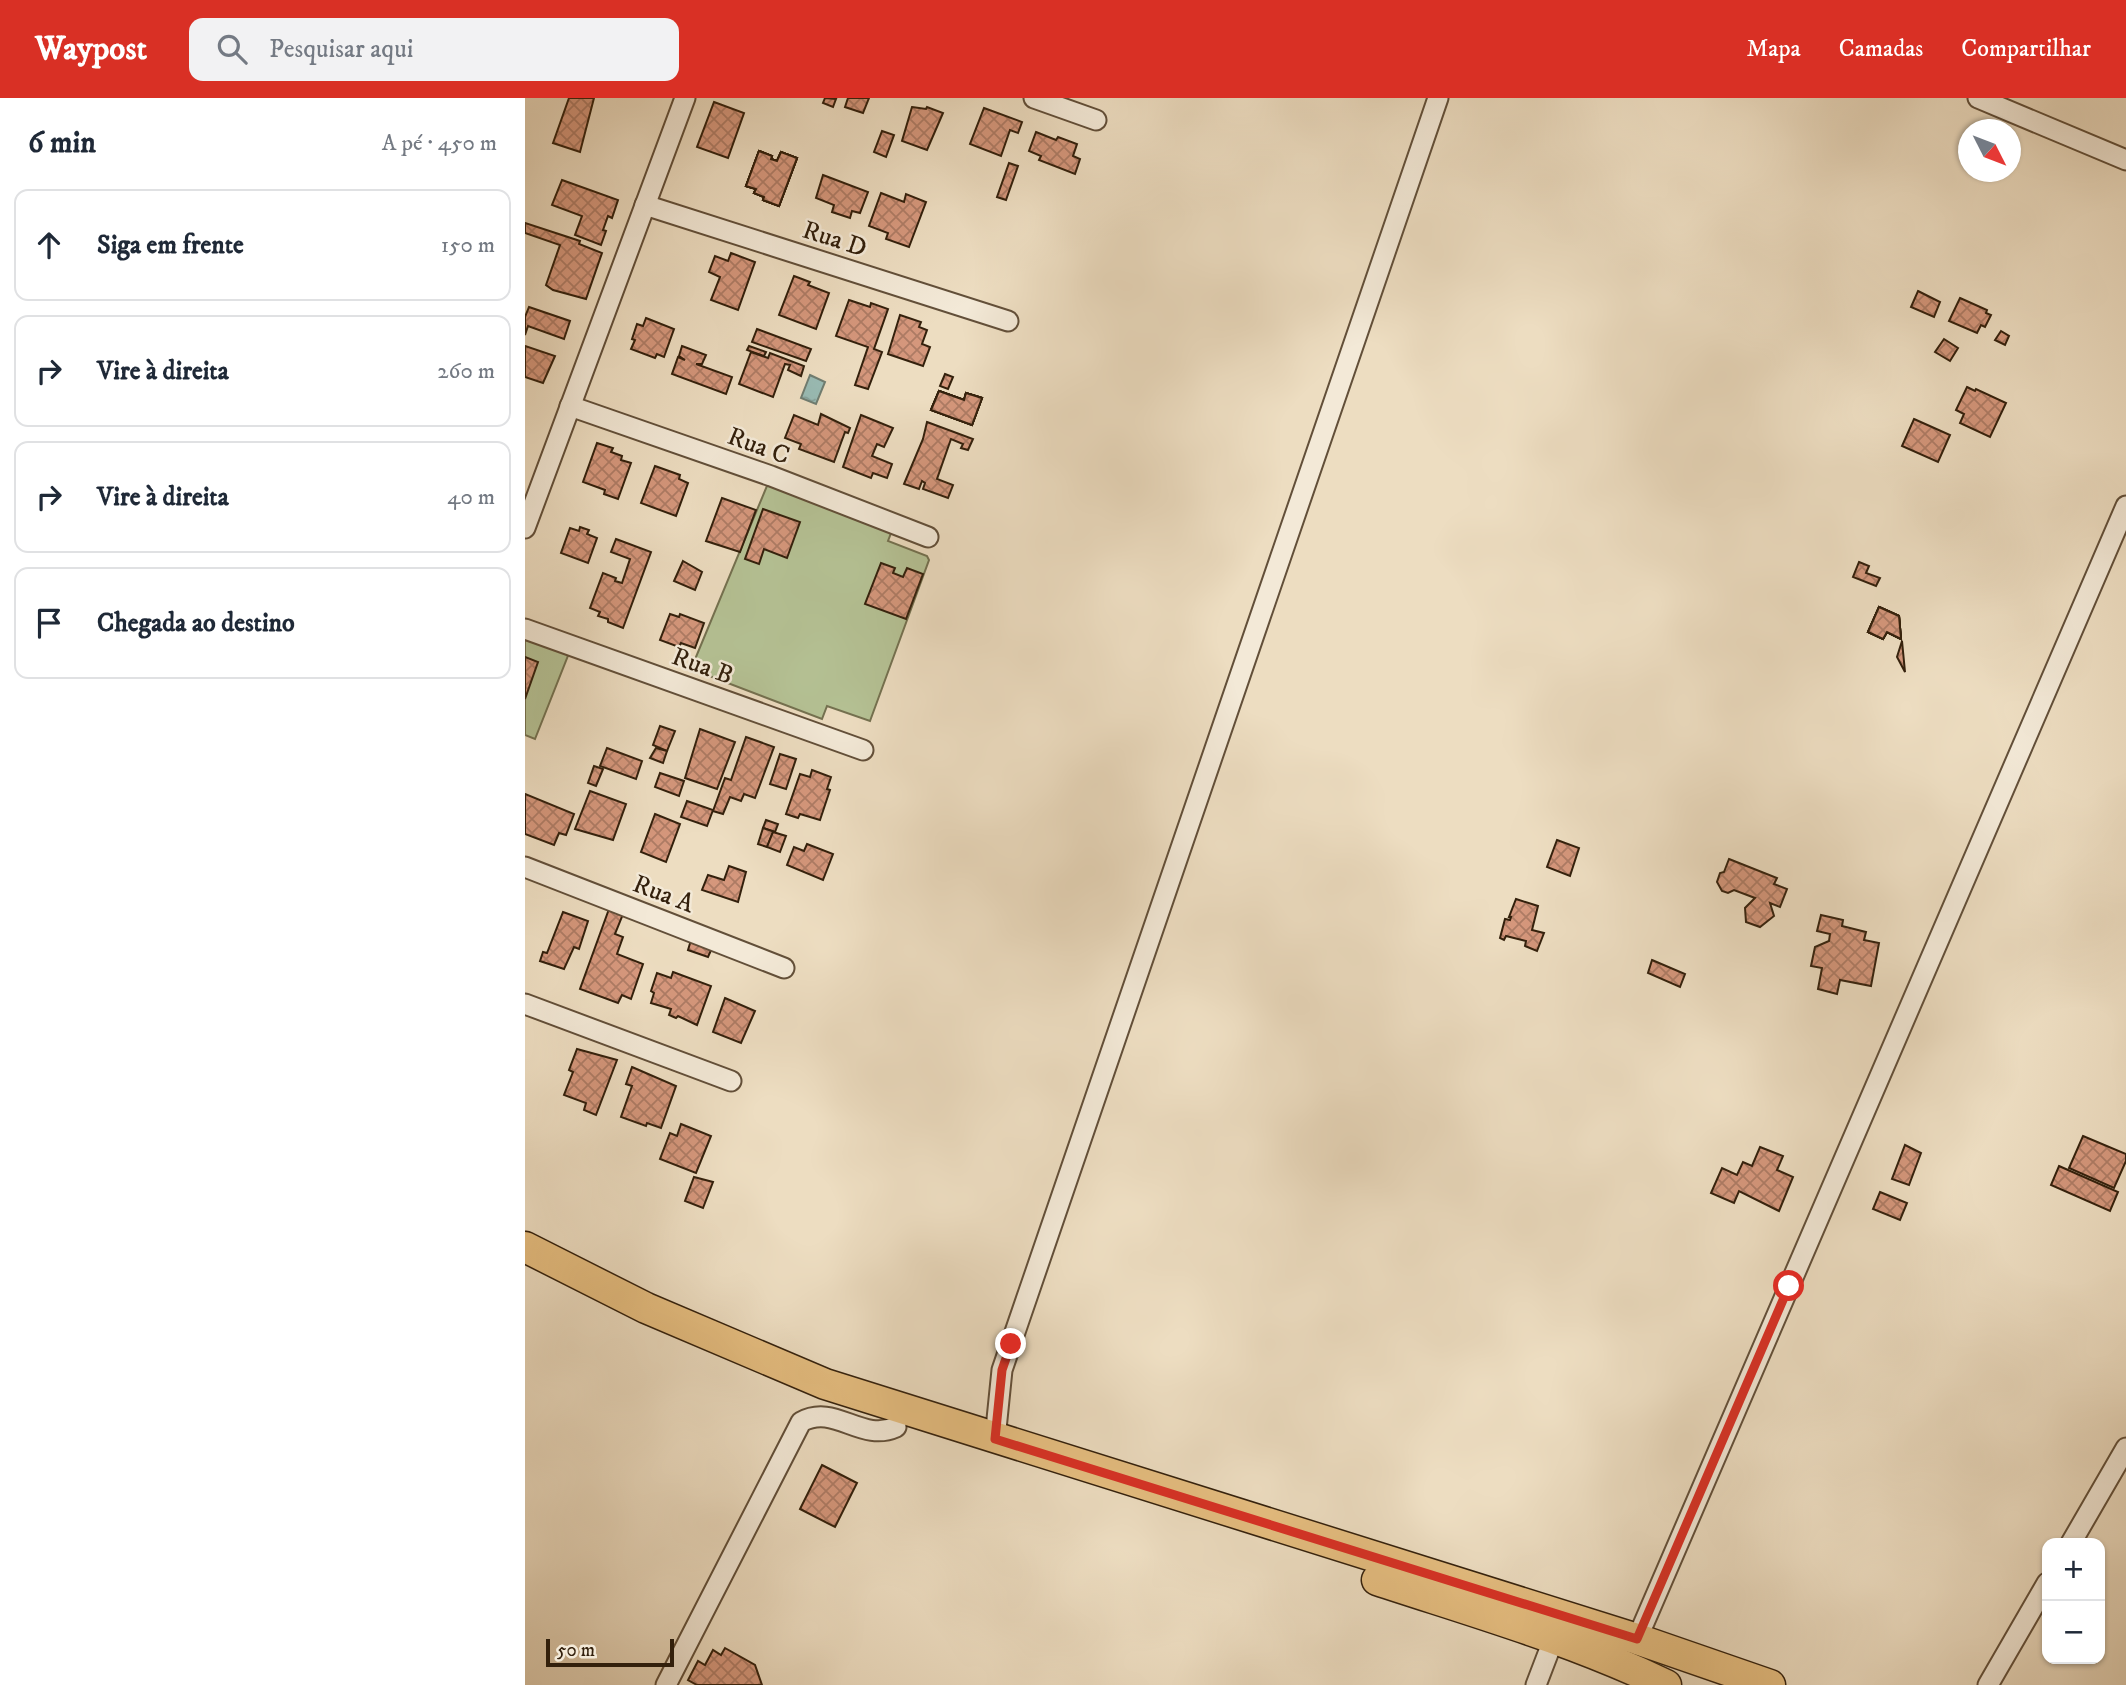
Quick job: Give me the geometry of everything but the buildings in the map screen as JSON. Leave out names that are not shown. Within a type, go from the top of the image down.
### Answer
[{"type":"main road","points":[[525,1247],[646,1308],[825,1384],[1637,1639],[1770,1685]]},
{"type":"main road","points":[[525,1270],[639,1326],[896,1427],[1247,1537],[1554,1638],[1624,1665],[1666,1685]]},
{"type":"street","points":[[525,528],[685,98]]},
{"type":"street","points":[[1034,98],[1095,120]]},
{"type":"street","points":[[995,1439],[1002,1370],[1438,98]]},
{"type":"street","points":[[1978,98],[2126,160]]},
{"type":"street","name":"Rua D","points":[[645,205],[1008,321]]},
{"type":"street","name":"Rua C","points":[[570,406],[771,476],[928,537]]},
{"type":"street","points":[[1637,1639],[2126,506]]},
{"type":"street","name":"Rua B","points":[[525,629],[863,750]]},
{"type":"street","name":"Rua A","points":[[525,867],[784,968]]},
{"type":"street","points":[[525,1004],[731,1081]]},
{"type":"street","points":[[666,1685],[801,1422],[813,1415],[884,1433],[896,1427]]},
{"type":"street","points":[[2073,1538],[2126,1448]]},
{"type":"street","points":[[1988,1685],[2042,1592]]},
{"type":"street","points":[[1536,1685],[1554,1638]]},
{"type":"green space","points":[[769,481],[893,528],[888,541],[927,556],[929,560],[870,721],[827,706],[822,719],[691,669]]},
{"type":"green space","points":[[525,633],[571,648],[535,739],[525,735]]},
{"type":"water","points":[[810,375],[825,382],[816,404],[801,398]]},
{"type":"route","points":[[1011,1344],[1002,1370],[995,1439],[1637,1639],[1789,1286]]}]
